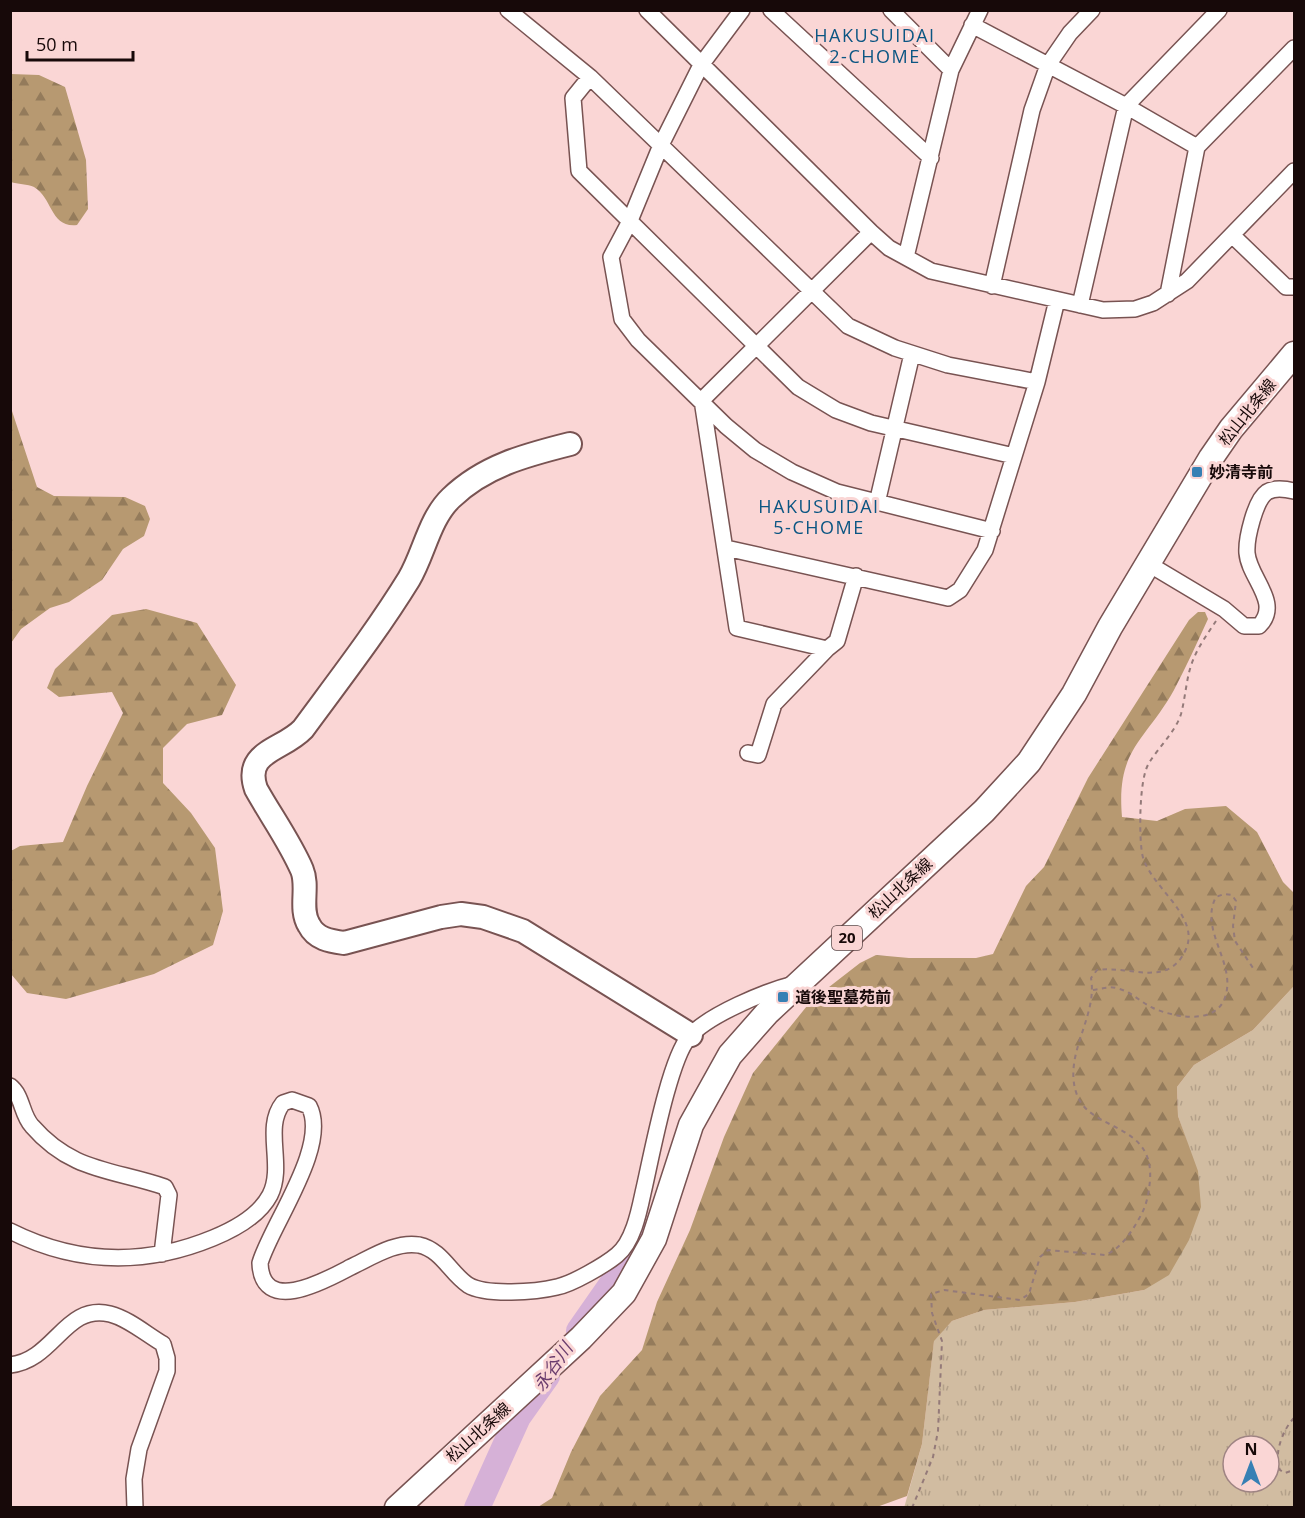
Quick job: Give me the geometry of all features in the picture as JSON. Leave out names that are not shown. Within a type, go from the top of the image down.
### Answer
[{"type":"main road","name":"松山北条線","points":[[397,1508],[581,1338],[624,1293],[654,1239],[681,1152],[708,1092],[730,1055],[748,1033],[800,983],[984,812],[1029,762],[1074,694],[1147,563],[1231,429],[1294,354]]},
{"type":"street","points":[[508,10],[590,77],[848,326],[912,354],[948,365],[1037,382]]},
{"type":"street","points":[[646,10],[871,232],[906,257],[931,270],[992,286],[1103,310],[1135,309],[1153,303],[1187,281],[1294,171]]},
{"type":"street","points":[[742,10],[701,65],[661,145],[629,223],[611,257],[622,319],[638,340],[702,400],[726,426],[755,450],[792,472],[837,492],[992,531]]},
{"type":"street","points":[[771,10],[931,158]]},
{"type":"street","points":[[891,10],[951,70]]},
{"type":"street","points":[[906,257],[951,70],[980,10]]},
{"type":"street","points":[[992,286],[1032,110],[1048,65],[1070,33],[1092,10]]},
{"type":"street","points":[[1080,305],[1125,106],[1219,10]]},
{"type":"street","points":[[972,25],[1197,147]]},
{"type":"street","points":[[1168,294],[1197,147],[1294,48]]},
{"type":"street","points":[[590,77],[573,99],[579,171],[629,223],[798,387],[836,410],[895,429],[1014,456]]},
{"type":"street","points":[[702,400],[871,232]]},
{"type":"street","points":[[1232,235],[1286,287],[1294,287]]},
{"type":"street","points":[[726,548],[948,598],[960,590],[985,550],[992,531],[1037,382],[1057,300]]},
{"type":"street","points":[[877,503],[912,354]]},
{"type":"street","points":[[702,400],[737,628],[827,649]]},
{"type":"street","points":[[570,444],[498,465],[451,498],[442,508],[410,577],[378,625],[303,729],[295,737],[258,759],[253,767],[252,779],[303,872],[304,908],[308,924],[316,935],[329,941],[344,943],[441,917],[461,914],[483,917],[523,931],[691,1035]]},
{"type":"street","points":[[1147,563],[1224,609],[1244,626],[1259,626],[1266,619],[1265,594],[1247,556],[1247,538],[1258,503],[1267,492],[1281,488],[1294,491]]},
{"type":"street","points":[[748,753],[758,755],[774,704],[837,641],[856,576]]},
{"type":"street","points":[[10,1231],[44,1245],[106,1258],[137,1259],[162,1254],[225,1232],[262,1207],[276,1182],[274,1120],[283,1103],[292,1100],[309,1106],[315,1125],[296,1187],[260,1263],[260,1273],[265,1281],[285,1292],[311,1287],[386,1250],[410,1244],[431,1250],[461,1280],[480,1290],[506,1292],[559,1287],[618,1254],[626,1244],[640,1209],[677,1060],[691,1035],[750,998],[800,983]]},
{"type":"street","points":[[10,1086],[19,1098],[30,1125],[70,1159],[92,1168],[135,1177],[165,1187],[169,1195],[162,1254]]},
{"type":"street","points":[[10,1365],[43,1353],[64,1329],[85,1314],[111,1315],[163,1344],[168,1358],[168,1371],[138,1449],[134,1479],[135,1508]]},
{"type":"path","points":[[912,1508],[933,1457],[938,1431],[942,1341],[932,1313],[931,1294],[944,1290],[1020,1300],[1029,1294],[1040,1257],[1048,1250],[1105,1254],[1113,1252],[1133,1229],[1143,1212],[1149,1192],[1151,1167],[1146,1151],[1132,1137],[1088,1110],[1077,1095],[1074,1072],[1078,1046],[1093,990],[1091,978],[1097,970],[1111,968],[1157,974],[1169,970],[1186,949],[1190,934],[1184,918],[1146,867],[1142,853],[1142,781],[1147,766],[1181,716],[1190,669],[1198,647],[1224,609]]},
{"type":"path","points":[[1093,990],[1114,987],[1127,991],[1152,1007],[1167,1012],[1196,1017],[1212,1014],[1223,1003],[1228,988],[1225,964],[1213,936],[1212,915],[1216,897],[1224,894],[1232,895],[1236,901],[1233,926],[1235,940],[1255,971]]},
{"type":"path","points":[[1294,1418],[1280,1444],[1277,1464],[1280,1470],[1286,1473],[1294,1470]]},
{"type":"green space","points":[[11,74],[39,75],[65,87],[86,160],[88,209],[77,225],[62,222],[34,187],[11,182]]},
{"type":"green space","points":[[11,408],[37,487],[54,496],[125,497],[145,506],[150,519],[144,536],[123,549],[102,580],[69,602],[50,608],[21,629],[11,643]]},
{"type":"green space","points":[[146,609],[197,623],[236,685],[222,715],[187,724],[163,748],[163,783],[191,813],[215,848],[223,911],[213,945],[154,974],[66,999],[27,993],[11,974],[11,851],[20,846],[63,842],[87,786],[123,713],[112,692],[59,697],[47,688],[55,669],[112,615]]},
{"type":"green space","points":[[1198,612],[1205,612],[1208,619],[1191,655],[1174,690],[1128,760],[1121,794],[1122,817],[1157,821],[1185,809],[1226,806],[1257,832],[1283,882],[1294,893],[1294,986],[1253,1030],[1194,1065],[1177,1087],[1178,1116],[1198,1171],[1201,1207],[1189,1240],[1169,1275],[1144,1290],[1075,1302],[984,1310],[952,1321],[934,1341],[922,1444],[907,1496],[874,1508],[538,1507],[552,1498],[571,1452],[600,1396],[642,1350],[657,1302],[690,1230],[724,1137],[753,1073],[811,1001],[860,963],[876,955],[909,958],[976,958],[993,954],[1026,886],[1044,867],[1088,778],[1189,620]]},
{"type":"green space","points":[[1294,986],[1294,1507],[904,1508],[922,1444],[934,1340],[952,1321],[984,1310],[1075,1302],[1144,1290],[1187,1142],[1178,1116],[1177,1087],[1194,1065],[1253,1030]]},
{"type":"waterway","name":"永谷川","points":[[579,1331],[646,1235]]},
{"type":"waterway","name":"永谷川","points":[[477,1508],[518,1417],[547,1376]]},
{"type":"place","name":"妙清寺前","points":[[1197,472]]},
{"type":"place","name":"道後聖墓苑前","points":[[783,997]]},
{"type":"district","name":"HAKUSUIDAI 2-CHOME","points":[[875,46]]},
{"type":"district","name":"HAKUSUIDAI 5-CHOME","points":[[819,517]]}]
